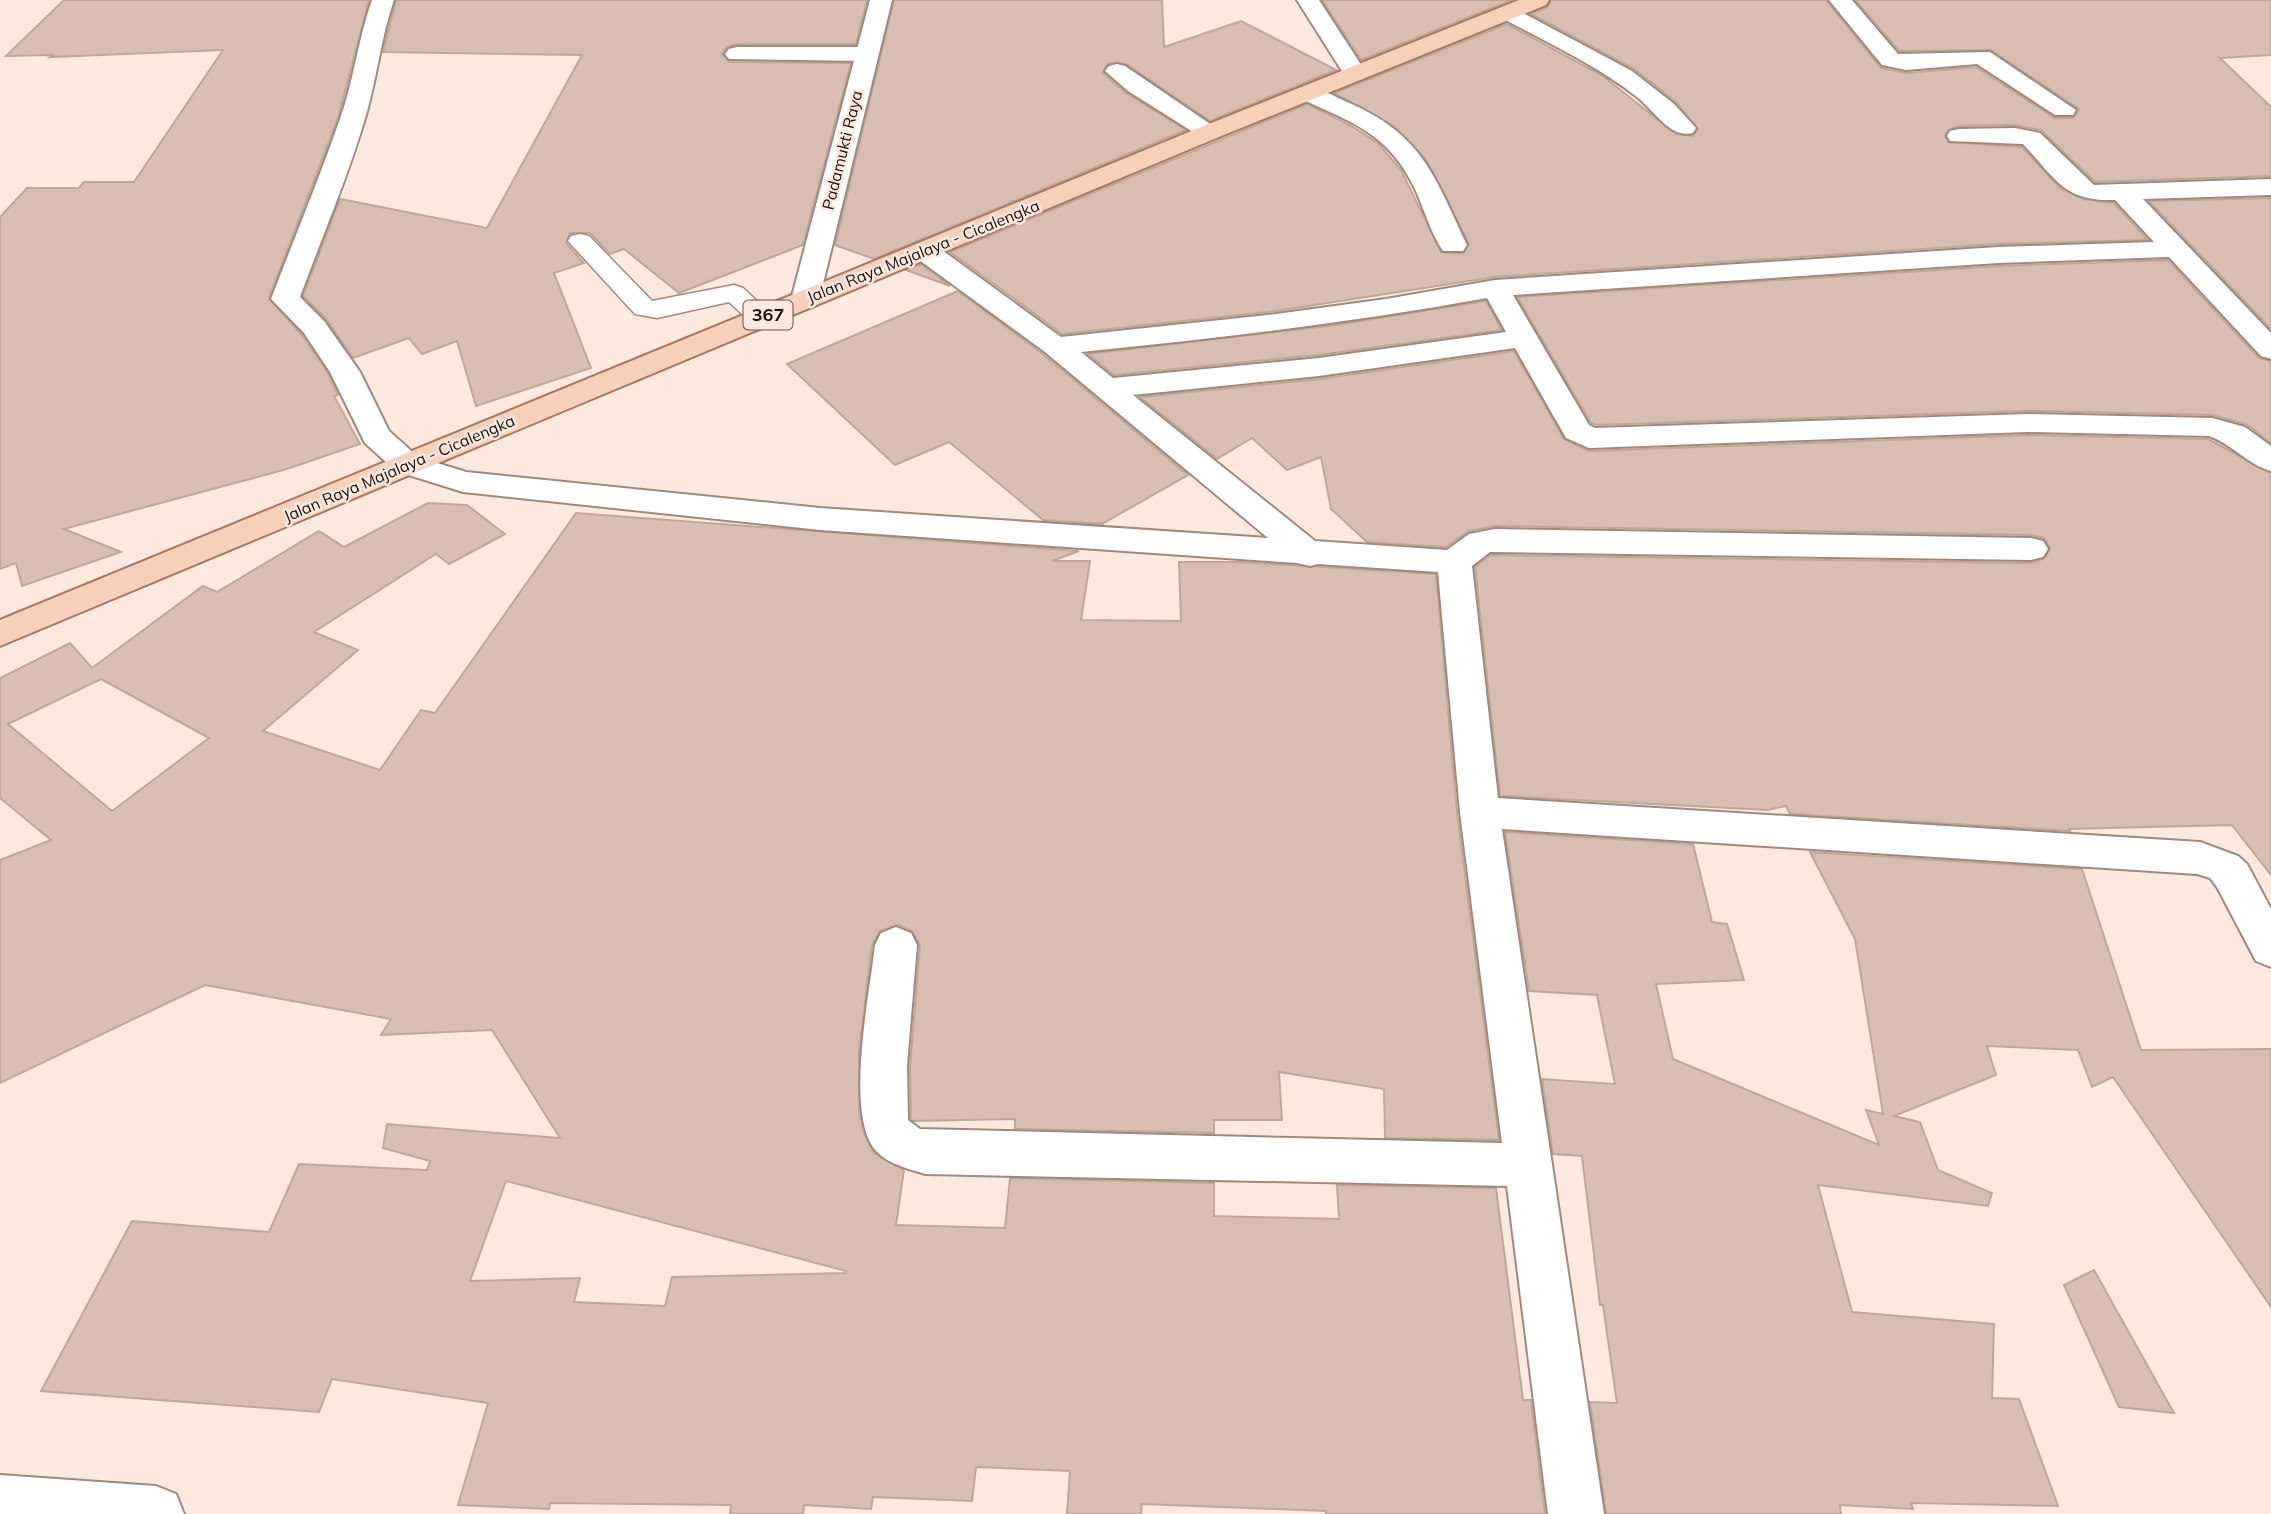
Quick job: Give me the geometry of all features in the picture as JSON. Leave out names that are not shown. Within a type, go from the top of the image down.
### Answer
[{"type":"main road","name":"Jalan Raya Majalaya - Cicalengka","points":[[0,634],[1210,132],[1538,0]]},
{"type":"street","points":[[383,0],[373,29],[372,46],[353,117],[285,299],[314,327],[345,372],[376,436],[407,464],[463,482],[820,519],[1310,555],[1454,562],[1481,542],[1495,540],[2031,549]]},
{"type":"street","name":"Padamukti Raya","points":[[805,300],[881,0]]},
{"type":"street","points":[[1308,0],[1355,74]]},
{"type":"street","points":[[1840,0],[1890,60],[1906,63],[1982,57],[2064,110]]},
{"type":"street","points":[[1508,12],[1640,87],[1666,107],[1684,128]]},
{"type":"street","points":[[737,54],[866,54]]},
{"type":"street","points":[[1117,71],[1136,86],[1210,132]]},
{"type":"street","points":[[1307,93],[1384,131],[1397,141],[1433,200],[1453,245]]},
{"type":"street","points":[[1959,136],[2015,135],[2031,138],[2081,189],[2091,193],[2271,187]]},
{"type":"street","points":[[2122,192],[2271,350]]},
{"type":"street","points":[[1055,346],[1289,322],[1495,288],[1998,255],[2177,249]]},
{"type":"street","points":[[925,251],[1055,346],[1310,555]]},
{"type":"street","points":[[1495,288],[1577,431],[1592,439],[2016,424],[2212,427],[2234,434],[2271,461]]},
{"type":"street","points":[[1107,388],[1319,367],[1526,338]]},
{"type":"street","points":[[1454,562],[1480,811],[1576,1514]]},
{"type":"street","points":[[1480,811],[2200,858],[2224,867],[2232,876],[2271,949]]},
{"type":"street","points":[[896,945],[884,1099],[886,1126],[901,1145],[925,1152],[1529,1165]]},
{"type":"street","points":[[0,1502],[156,1514]]},
{"type":"lane","points":[[580,241],[644,308],[657,310],[729,292],[737,294],[762,318]]},
{"type":"building","points":[[64,0],[369,0],[338,118],[269,298],[302,335],[328,373],[338,395],[334,396],[360,444],[287,469],[64,529],[121,552],[22,586],[16,563],[0,569],[0,217],[27,188],[79,188],[84,182],[134,182],[223,50],[50,57],[53,55],[6,56]]},
{"type":"building","points":[[396,0],[867,0],[856,44],[737,44],[727,47],[722,54],[729,62],[851,63],[803,245],[679,293],[624,249],[610,254],[590,233],[570,233],[566,243],[584,263],[554,273],[591,368],[476,406],[457,341],[422,354],[409,338],[353,358],[326,319],[303,296],[340,199],[487,228],[582,55],[383,52]]},
{"type":"building","points":[[894,0],[1162,0],[1164,47],[1241,21],[1336,70],[1210,121],[1126,64],[1108,63],[1103,73],[1126,93],[1186,130],[874,259],[835,245]]},
{"type":"building","points":[[1322,0],[1512,0],[1361,60]]},
{"type":"building","points":[[1552,0],[1826,0],[1881,68],[1906,73],[1976,67],[2055,118],[2073,118],[2079,109],[1991,50],[1899,51],[1855,0],[2271,0],[2271,55],[2220,58],[2271,107],[2271,176],[2095,182],[2041,130],[2015,125],[1959,126],[1948,130],[1945,135],[1948,142],[2022,147],[2060,188],[2083,199],[2114,203],[2148,240],[1998,244],[1495,277],[1276,311],[1062,334],[950,252],[1307,104],[1350,125],[1378,143],[1401,170],[1441,252],[1463,254],[1469,244],[1425,158],[1394,126],[1334,93],[1507,24],[1603,76],[1676,134],[1693,136],[1698,129],[1676,102],[1634,69],[1531,14],[1547,7]]},
{"type":"building","points":[[2271,198],[2271,329],[2149,201]]},
{"type":"building","points":[[2168,260],[2259,358],[2271,361],[2271,443],[2246,424],[2212,415],[2028,411],[1596,425],[1591,423],[1517,297],[1998,266]]},
{"type":"building","points":[[921,264],[950,286],[906,270]]},
{"type":"building","points":[[958,291],[1043,354],[1188,475],[1102,524],[1043,520],[949,442],[895,465],[787,364]]},
{"type":"building","points":[[1486,301],[1502,330],[1319,355],[1114,375],[1088,354],[1335,325]]},
{"type":"building","points":[[1514,351],[1564,439],[1589,451],[2028,435],[2208,439],[2271,473],[2271,875],[2232,825],[2069,829],[2070,831],[1790,814],[1786,806],[1767,810],[1500,796],[1475,567],[1491,555],[2031,563],[2045,558],[2050,548],[2044,538],[2031,535],[1495,526],[1469,531],[1446,547],[1367,542],[1331,509],[1321,457],[1287,470],[1252,438],[1217,459],[1140,397],[1319,379]]},
{"type":"building","points":[[428,503],[467,505],[505,534],[449,564],[436,554],[314,632],[358,650],[263,731],[380,770],[421,710],[435,713],[576,513],[1079,551],[1052,561],[1090,561],[1081,620],[1181,621],[1179,562],[1241,562],[1436,574],[1457,812],[1499,1140],[1385,1138],[1384,1089],[1279,1072],[1282,1120],[1214,1120],[1214,1133],[1015,1129],[1015,1119],[913,1121],[910,1066],[920,945],[912,931],[897,925],[880,931],[872,945],[859,1052],[859,1110],[864,1134],[874,1153],[904,1170],[896,1225],[1005,1228],[1010,1178],[1214,1183],[1214,1216],[1339,1219],[1337,1185],[1496,1188],[1523,1400],[1531,1400],[1545,1514],[1326,1514],[1326,1511],[1142,1504],[1141,1514],[1067,1514],[1070,1471],[976,1467],[972,1501],[873,1497],[871,1509],[804,1505],[803,1514],[730,1514],[731,1505],[550,1503],[549,1509],[458,1505],[488,1403],[332,1379],[319,1412],[41,1391],[132,1221],[269,1232],[299,1164],[427,1170],[430,1161],[383,1148],[387,1124],[560,1138],[492,1030],[381,1035],[391,1019],[205,985],[0,1083],[0,860],[51,840],[0,798],[0,678],[70,643],[92,668],[203,586],[217,592],[319,531],[344,547]],"holes":[[[101,679],[209,738],[112,811],[8,724]],[[506,1181],[846,1271],[846,1273],[672,1277],[665,1306],[574,1302],[580,1278],[470,1281]]]},
{"type":"building","points":[[1505,832],[1693,844],[1712,922],[1727,924],[1744,980],[1656,984],[1673,1059],[1879,1145],[1866,1110],[1883,1114],[1855,939],[1810,852],[2082,869],[2141,1050],[2271,1049],[2271,1307],[2113,1077],[2092,1087],[2078,1050],[1987,1046],[1996,1075],[1894,1116],[1920,1122],[1938,1170],[1992,1193],[1988,1206],[1818,1185],[1852,1312],[1994,1324],[1992,1398],[2019,1399],[2058,1506],[1911,1503],[1913,1509],[1840,1505],[1841,1514],[1606,1514],[1590,1402],[1617,1403],[1603,1305],[1600,1305],[1582,1156],[1553,1154],[1542,1079],[1615,1084],[1597,995],[1529,991]]},
{"type":"building","points":[[2094,1270],[2174,1413],[2119,1407],[2064,1285]]}]
